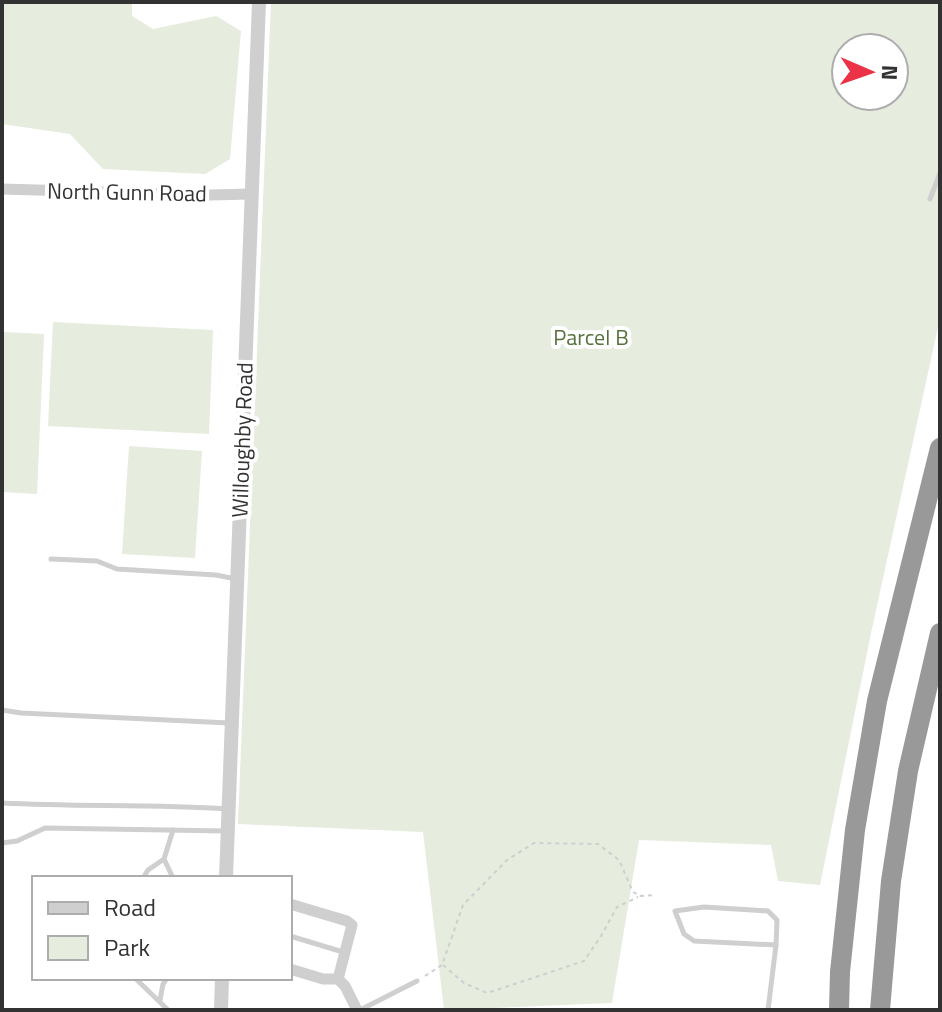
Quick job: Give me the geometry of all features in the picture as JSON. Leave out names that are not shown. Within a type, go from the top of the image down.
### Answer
[{"type":"highway","points":[[839,1010],[855,830],[875,715],[940,448]]},
{"type":"highway","points":[[880,1010],[893,865],[908,771],[940,633]]},
{"type":"street","name":"Willoughby Road","points":[[226,876],[259,2]]},
{"type":"street","name":"North Gunn Road","points":[[2,189],[251,194]]},
{"type":"street","points":[[292,905],[352,925],[338,979]]},
{"type":"street","points":[[292,970],[323,979],[338,979],[359,1010]]},
{"type":"street","points":[[221,1010],[222,980]]},
{"type":"lane","points":[[930,199],[940,173]]},
{"type":"lane","points":[[51,559],[97,561],[117,569],[237,579]]},
{"type":"lane","points":[[2,710],[232,723]]},
{"type":"lane","points":[[2,803],[228,810]]},
{"type":"lane","points":[[2,843],[17,841],[45,828],[227,831]]},
{"type":"lane","points":[[144,876],[164,859],[173,830]]},
{"type":"lane","points":[[164,859],[172,876]]},
{"type":"lane","points":[[768,1010],[776,945],[777,920],[768,911],[704,907],[675,911],[684,934],[694,941],[776,945]]},
{"type":"lane","points":[[292,937],[345,953]]},
{"type":"lane","points":[[137,980],[168,1010]]},
{"type":"lane","points":[[160,1000],[166,980]]},
{"type":"lane","points":[[359,1010],[417,981]]},
{"type":"path","points":[[417,981],[442,965],[463,905],[507,860],[534,843],[598,844],[619,860],[633,892],[640,896]]},
{"type":"path","points":[[442,965],[464,983],[487,993],[584,961],[617,907],[640,896],[654,895]]},
{"type":"green space","points":[[2,2],[132,2],[132,16],[153,29],[216,16],[241,31],[230,159],[205,174],[103,169],[70,134],[2,124]]},
{"type":"green space","name":"Parcel B","points":[[271,2],[940,2],[940,318],[820,885],[778,881],[771,845],[639,840],[612,1003],[444,1010],[423,832],[238,824]]},
{"type":"green space","points":[[53,322],[213,330],[209,434],[48,426]]},
{"type":"green space","points":[[2,332],[44,334],[37,494],[2,492]]},
{"type":"green space","points":[[129,446],[202,451],[195,558],[122,554]]}]
